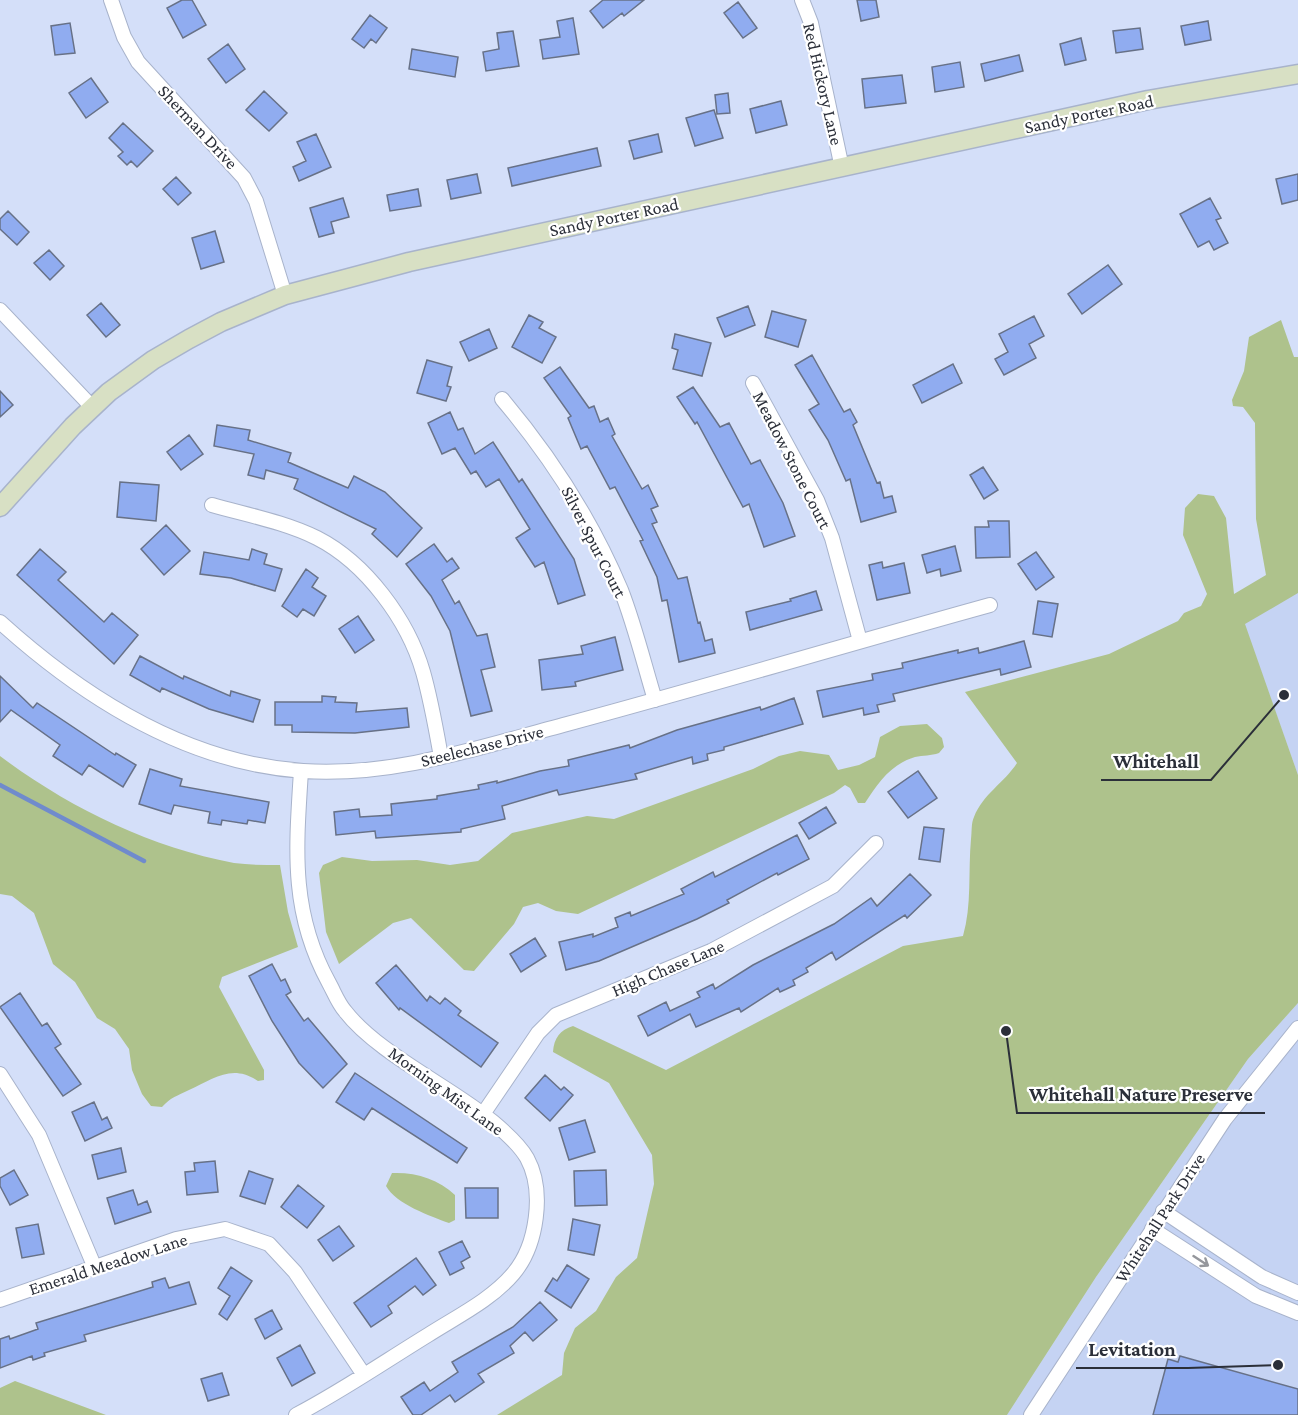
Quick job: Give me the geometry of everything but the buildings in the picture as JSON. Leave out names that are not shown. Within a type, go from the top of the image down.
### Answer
[{"type":"street","name":"Sherman Drive","points":[[111,0],[124,37],[138,62],[244,178],[256,201],[285,295]]},
{"type":"street","name":"Red Hickory Lane","points":[[802,0],[811,23],[842,168]]},
{"type":"street","name":"Sandy Porter Road","points":[[0,507],[92,407],[153,360],[221,322],[285,295],[409,262],[1148,100],[1298,74]]},
{"type":"street","points":[[0,310],[92,407]]},
{"type":"street","name":"Meadow Stone Court","points":[[753,383],[816,500],[832,538],[860,641]]},
{"type":"street","name":"Silver Spur Court","points":[[502,399],[546,455],[608,561],[630,615],[655,700]]},
{"type":"street","points":[[212,505],[318,538],[353,562],[382,596],[407,632],[423,671],[441,757]]},
{"type":"street","name":"Steelechase Drive","points":[[0,622],[74,683],[162,735],[191,746],[257,764],[301,771],[352,772],[397,767],[441,757],[655,700],[990,604]]},
{"type":"street","name":"Morning Mist Lane","points":[[296,1415],[364,1375],[492,1292],[513,1274],[526,1252],[533,1230],[536,1204],[533,1172],[516,1143],[483,1114],[378,1042],[345,1011],[323,971],[306,931],[298,892],[296,853],[301,771]]},
{"type":"street","name":"High Chase Lane","points":[[483,1114],[538,1033],[556,1015],[711,951],[833,886],[876,843]]},
{"type":"street","name":"Whitehall Park Drive","points":[[1031,1415],[1225,1119],[1298,1028]]},
{"type":"street","points":[[0,1074],[39,1135],[95,1268]]},
{"type":"street","points":[[1164,1211],[1262,1276],[1298,1293]]},
{"type":"street","name":"Emerald Meadow Lane","points":[[0,1300],[176,1239],[225,1229],[268,1244],[306,1286],[364,1375]]},
{"type":"street","points":[[1152,1229],[1256,1296],[1298,1312]]},
{"type":"shaded area","points":[[1298,556],[1298,775],[1234,595]]},
{"type":"shaded area","points":[[1298,1003],[1298,1415],[1007,1415],[1096,1277],[1248,1059]]},
{"type":"green space","points":[[1281,320],[1294,357],[1298,357],[1298,593],[1245,624],[1298,775],[1298,1003],[1248,1059],[1096,1277],[1007,1415],[497,1415],[562,1375],[564,1353],[575,1328],[596,1311],[616,1277],[637,1258],[654,1184],[652,1155],[609,1083],[553,1052],[558,1035],[573,1026],[666,1070],[903,946],[963,936],[969,900],[973,819],[988,795],[1017,763],[965,692],[1109,654],[1178,621],[1184,613],[1201,606],[1207,594],[1183,535],[1185,508],[1198,494],[1214,496],[1226,518],[1234,594],[1266,575],[1256,519],[1255,423],[1243,407],[1233,406],[1232,400],[1244,371],[1249,337]]},
{"type":"green space","points":[[927,724],[942,738],[944,747],[939,753],[915,757],[899,764],[880,782],[865,803],[858,803],[850,788],[845,785],[834,793],[578,914],[556,911],[538,903],[523,907],[514,924],[474,971],[464,970],[411,918],[393,923],[339,964],[326,932],[319,873],[323,865],[342,857],[372,861],[417,860],[450,865],[478,861],[512,833],[587,816],[614,819],[753,769],[779,756],[800,751],[829,755],[838,770],[859,765],[875,757],[880,737],[900,726]]},
{"type":"green space","points":[[0,756],[53,792],[141,836],[202,856],[234,863],[280,865],[288,912],[298,947],[222,977],[219,987],[264,1070],[264,1080],[258,1081],[240,1073],[231,1073],[174,1097],[162,1107],[151,1106],[142,1094],[132,1070],[129,1049],[115,1029],[97,1018],[75,982],[53,964],[34,913],[12,896],[0,894]]},
{"type":"green space","points":[[392,1173],[426,1178],[448,1189],[455,1195],[455,1220],[449,1223],[405,1204],[386,1186]]},
{"type":"green space","points":[[15,1381],[106,1415],[0,1415],[0,1388]]},
{"type":"waterway","points":[[0,785],[144,861]]},
{"type":"place","name":"Whitehall","points":[[1284,695]]},
{"type":"place","name":"Whitehall Nature Preserve","points":[[1006,1031]]},
{"type":"place","name":"Levitation","points":[[1278,1365]]}]
